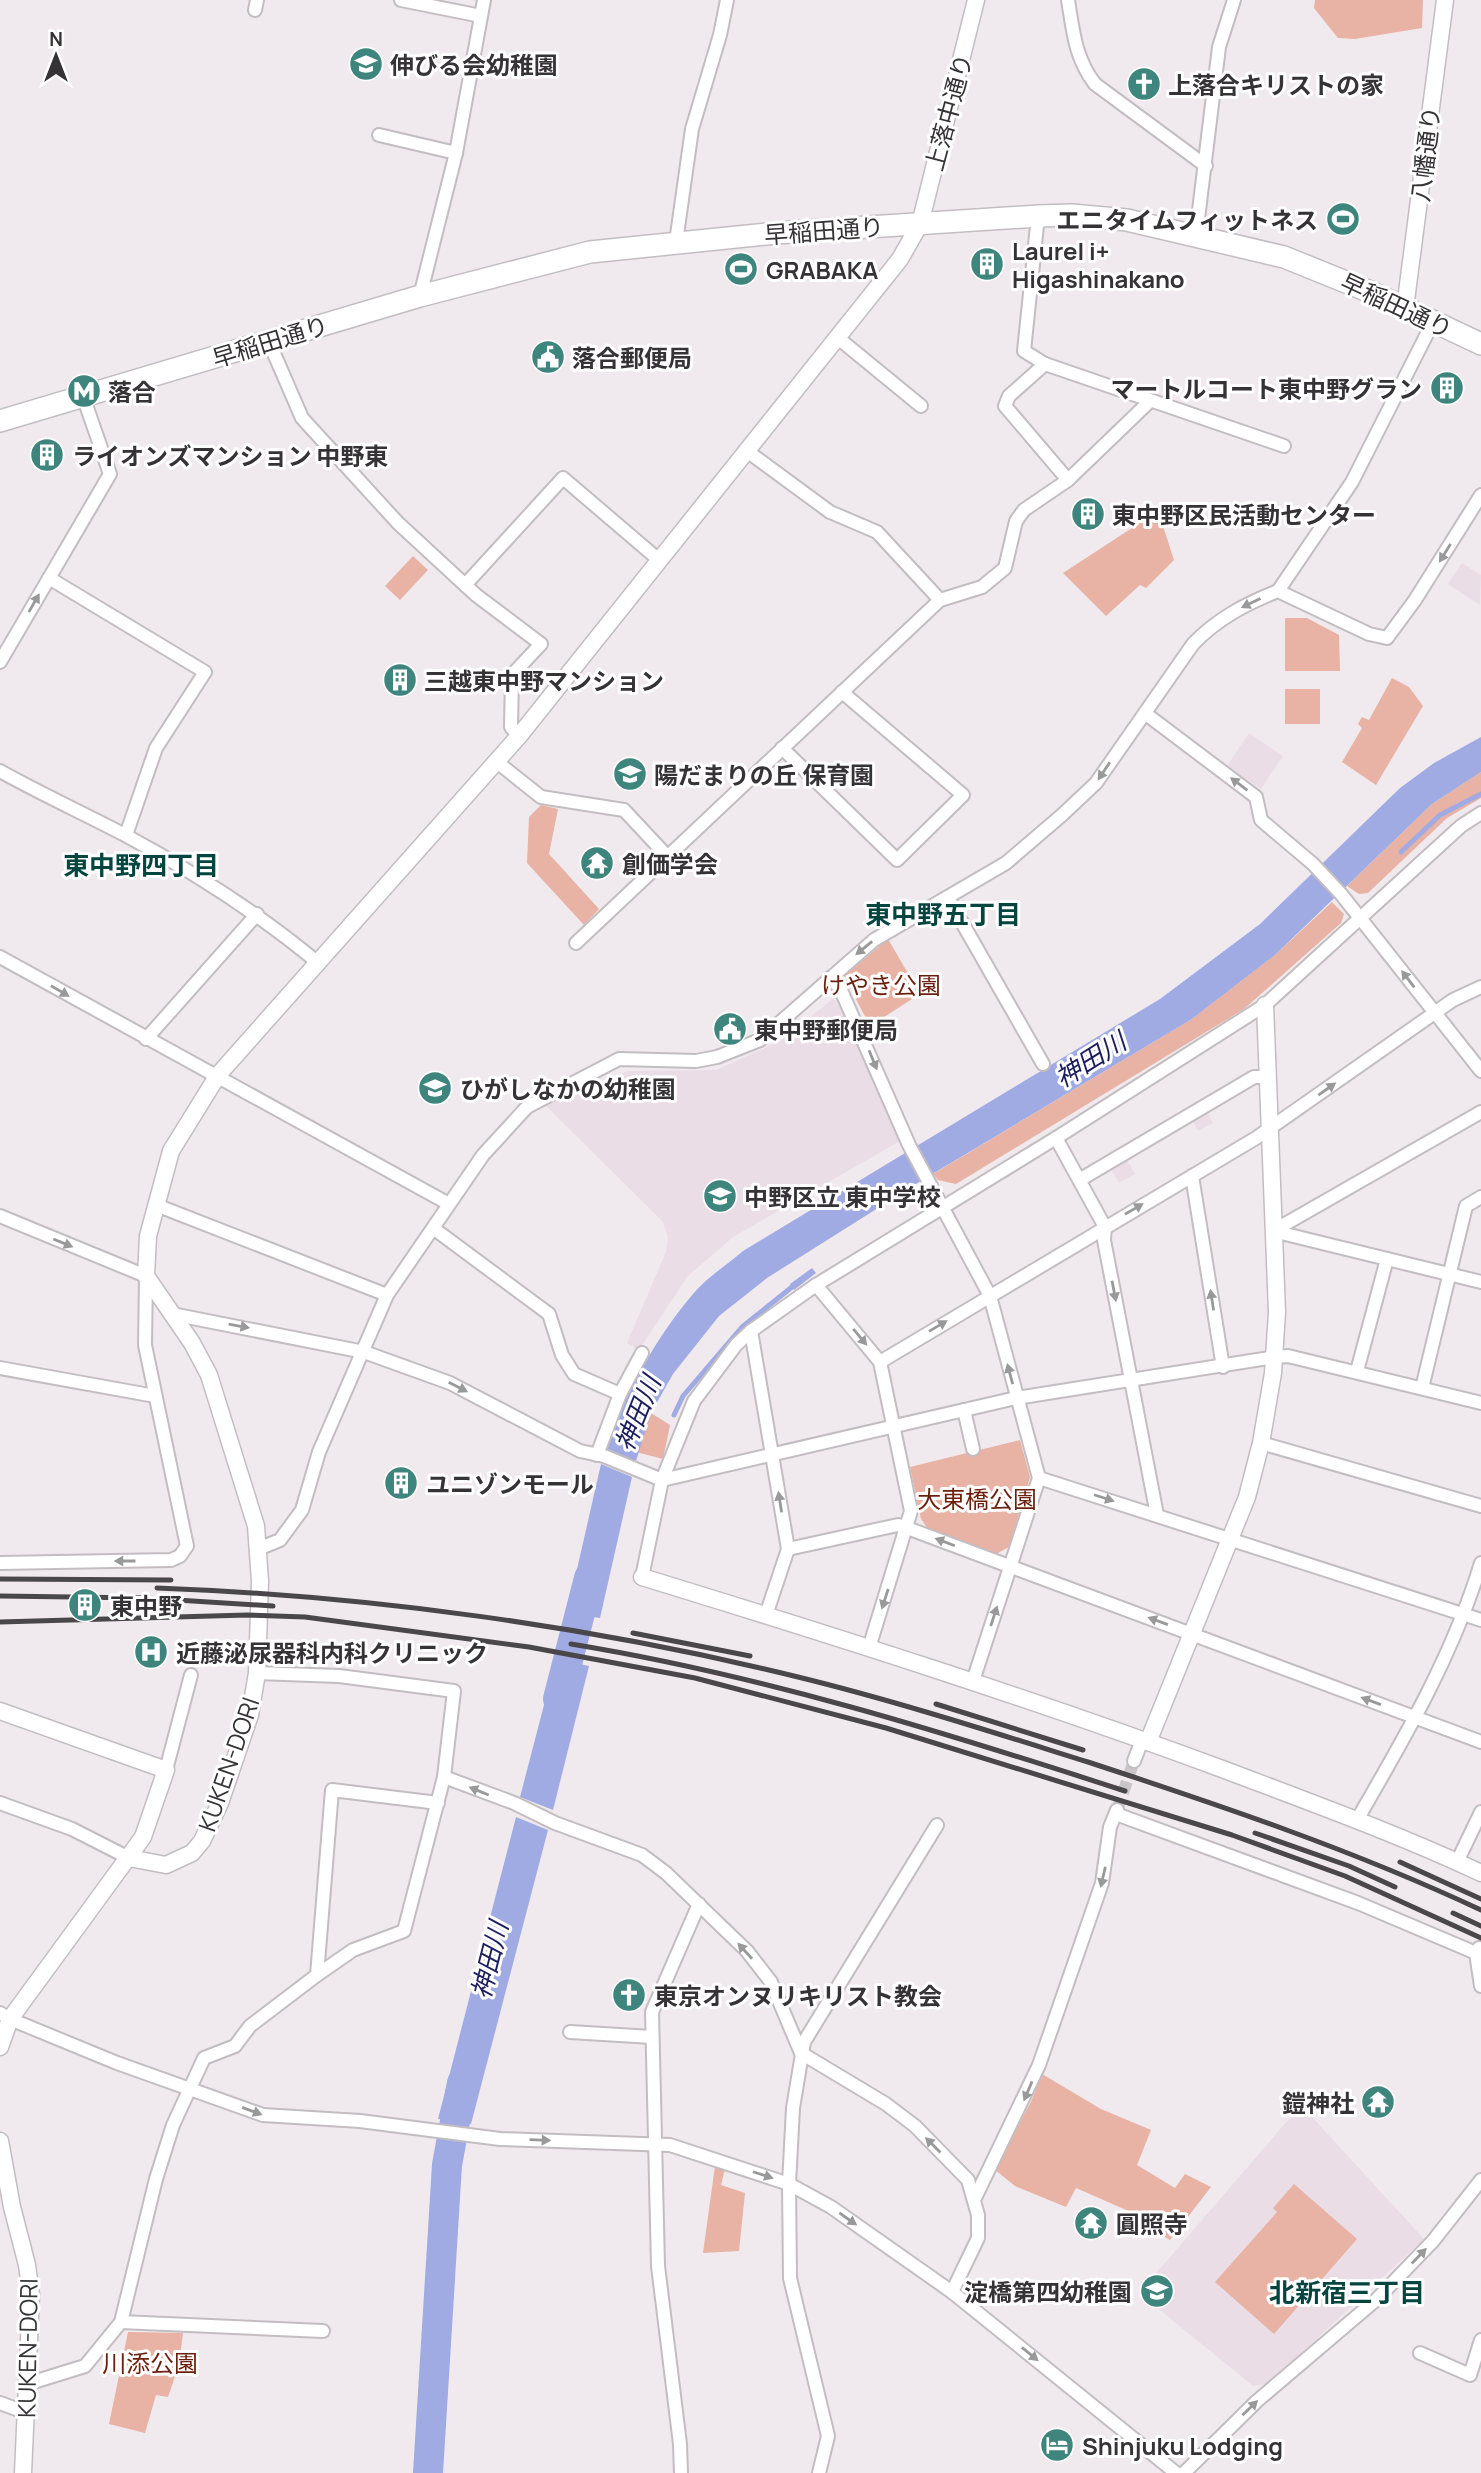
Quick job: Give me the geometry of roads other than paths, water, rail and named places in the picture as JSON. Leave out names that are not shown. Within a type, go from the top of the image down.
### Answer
[{"type":"main road","name":"早稲田通り","points":[[0,421],[420,296],[563,258],[676,242],[1038,216],[1072,215],[1127,220],[1303,262],[1481,344]]},
{"type":"street","points":[[401,0],[481,16]]},
{"type":"street","points":[[420,296],[456,153],[484,0]]},
{"type":"street","points":[[676,242],[692,129],[720,35],[727,0]]},
{"type":"street","name":"上落中通り","points":[[146,1276],[148,1236],[172,1152],[218,1076],[519,736],[900,259],[920,224],[976,0]]},
{"type":"street","points":[[1068,0],[1076,49],[1083,68],[1095,84],[1206,166]]},
{"type":"street","points":[[1196,235],[1219,47],[1234,0]]},
{"type":"street","name":"八幡通り","points":[[1405,308],[1410,293],[1424,152],[1446,0]]},
{"type":"street","points":[[379,135],[456,153]]},
{"type":"street","points":[[1038,216],[1022,343],[1029,356],[1045,364],[1284,446]]},
{"type":"street","points":[[258,1549],[279,1540],[302,1510],[319,1452],[387,1295],[483,1155],[527,1107],[619,1059],[696,1061],[717,1058],[760,1040],[874,940],[1006,863],[1096,783],[1193,644],[1211,625],[1278,591],[1352,482],[1433,322]]},
{"type":"street","points":[[838,338],[920,406]]},
{"type":"street","points":[[269,342],[302,418],[398,523],[465,585],[541,644],[512,675],[511,727],[519,736]]},
{"type":"street","points":[[1045,364],[1009,397],[1005,406],[1068,480]]},
{"type":"street","points":[[0,662],[110,474],[83,397]]},
{"type":"street","points":[[576,943],[940,600],[987,585],[1005,568],[1016,521],[1024,510],[1068,480],[1150,401]]},
{"type":"street","points":[[747,451],[830,512],[877,532],[940,600]]},
{"type":"street","points":[[465,585],[563,478],[659,560]]},
{"type":"street","points":[[1278,591],[1369,634],[1387,638],[1415,600],[1481,495]]},
{"type":"street","points":[[49,578],[205,672],[156,748],[126,835]]},
{"type":"street","points":[[782,748],[897,860],[963,795],[842,692]]},
{"type":"street","points":[[1146,714],[1256,797],[1261,820],[1315,867],[1341,894],[1481,1071]]},
{"type":"street","points":[[497,762],[541,797],[624,810],[667,856]]},
{"type":"street","points":[[0,771],[126,835],[257,914],[317,962]]},
{"type":"street","points":[[1481,813],[1461,826],[1265,1004],[1056,1138],[816,1285],[751,1331],[736,1345],[694,1401],[662,1480],[642,1577],[973,1681],[1145,1741],[1357,1820],[1481,1873]]},
{"type":"street","points":[[948,898],[1043,1064]]},
{"type":"street","points":[[146,1039],[257,914]]},
{"type":"street","points":[[0,957],[449,1204]]},
{"type":"street","points":[[830,978],[840,988],[912,1149],[989,1296],[1039,1478],[973,1681]]},
{"type":"street","points":[[880,1362],[1269,1129],[1453,1000],[1481,987]]},
{"type":"street","points":[[1134,1761],[1192,1634],[1230,1540],[1247,1497],[1261,1443],[1275,1357],[1265,1004]]},
{"type":"street","points":[[1081,1180],[1254,1077],[1268,1077]]},
{"type":"street","points":[[1273,1231],[1481,1112]]},
{"type":"street","points":[[1056,1138],[1105,1227],[1104,1240],[1157,1515]]},
{"type":"street","points":[[1192,1176],[1223,1367]]},
{"type":"street","points":[[1422,1388],[1466,1206],[1481,1197]]},
{"type":"street","points":[[156,1205],[387,1295]]},
{"type":"street","points":[[0,1216],[146,1276],[145,1345],[187,1546],[180,1556],[172,1560],[0,1563]]},
{"type":"street","points":[[433,1228],[549,1314],[562,1355],[574,1374],[620,1394]]},
{"type":"street","points":[[1273,1231],[1481,1282]]},
{"type":"street","points":[[1357,1371],[1387,1259]]},
{"type":"street","name":"KUKEN-DORI","points":[[129,1858],[166,1865],[192,1853],[202,1841],[220,1803],[250,1715],[257,1673],[256,1526],[214,1388],[192,1343],[146,1276]]},
{"type":"street","points":[[816,1285],[880,1362],[911,1511],[869,1648]]},
{"type":"street","points":[[172,1314],[364,1352],[450,1383],[580,1451],[662,1480],[1016,1398],[1275,1357],[1288,1356],[1357,1371],[1481,1403]]},
{"type":"street","points":[[751,1331],[788,1549],[766,1615]]},
{"type":"street","points":[[600,1456],[620,1394],[642,1353]]},
{"type":"street","points":[[0,1368],[155,1396]]},
{"type":"street","points":[[964,1410],[973,1448]]},
{"type":"street","points":[[1261,1443],[1481,1506]]},
{"type":"street","points":[[1039,1478],[1481,1620]]},
{"type":"street","points":[[788,1549],[898,1525],[1481,1742]]},
{"type":"street","points":[[1357,1820],[1416,1718],[1465,1615],[1481,1563]]},
{"type":"street","points":[[27,2384],[85,2366],[121,2322],[156,2179],[188,2087],[204,2058],[234,2046],[250,2026],[352,1950],[404,1931],[444,1777],[454,1691],[339,1676],[257,1673]]},
{"type":"street","points":[[0,2047],[5,2016],[129,1858],[142,1837],[166,1770],[191,1675]]},
{"type":"street","points":[[0,1711],[166,1770]]},
{"type":"street","points":[[444,1777],[517,1805],[550,1821],[642,1854],[747,1951],[771,1982],[801,2053],[886,2104],[915,2126],[968,2180],[975,2198],[978,2238],[952,2292]]},
{"type":"street","points":[[317,1975],[332,1790],[438,1803]]},
{"type":"street","points":[[0,1803],[72,1829],[129,1858]]},
{"type":"street","points":[[975,2198],[1039,2065],[1102,1883],[1110,1827],[1116,1812],[1478,1950],[1481,1986]]},
{"type":"street","points":[[1457,1862],[1481,1812]]},
{"type":"street","points":[[819,2473],[828,2436],[790,2278],[789,2183],[793,2108],[801,2053],[804,2042],[937,1825]]},
{"type":"street","points":[[681,2473],[680,2444],[658,2266],[652,2012],[699,1904]]},
{"type":"street","points":[[5,2016],[117,2063],[263,2115],[360,2121],[472,2135],[670,2145],[789,2183],[831,2207],[952,2292],[1176,2473]]},
{"type":"street","points":[[570,2032],[652,2037]]},
{"type":"street","name":"KUKEN-DORI","points":[[0,2141],[31,2295],[23,2473]]},
{"type":"street","points":[[1184,2473],[1257,2401],[1377,2299],[1433,2241],[1481,2180]]},
{"type":"street","points":[[121,2322],[323,2331]]},
{"type":"street","points":[[1420,2353],[1470,2375],[1481,2340]]},
{"type":"street","points":[[0,2403],[27,2413]]},
{"type":"water","points":[[1481,737],[1481,772],[1432,804],[1275,955],[1192,1019],[924,1179],[767,1278],[719,1316],[673,1374],[651,1413],[636,1461],[605,1449],[632,1387],[654,1348],[679,1312],[710,1277],[743,1251],[1160,999],[1260,924],[1400,788],[1434,763]]},
{"type":"water","points":[[812,1268],[816,1273],[794,1290],[790,1284]]},
{"type":"water","points":[[601,1464],[632,1477],[600,1618],[567,1613]]},
{"type":"water","points":[[556,1659],[589,1666],[553,1810],[520,1797]]},
{"type":"water","points":[[516,1817],[548,1830],[471,2124],[438,2119]]},
{"type":"waterway","points":[[1401,852],[1440,815],[1481,794]]},
{"type":"waterway","points":[[674,1415],[683,1396],[742,1327],[792,1287]]},
{"type":"waterway","name":"神田川","points":[[558,1699],[589,1578]]},
{"type":"waterway","name":"神田川","points":[[428,2473],[447,2165],[462,2083]]},
{"type":"tunnel","points":[[1117,1810],[1134,1761]]},
{"type":"railway","points":[[0,1579],[171,1580]]},
{"type":"railway","points":[[157,1588],[318,1598],[480,1616],[640,1643],[798,1677],[944,1717],[1188,1795],[1336,1848],[1481,1910]]},
{"type":"railway","points":[[0,1596],[145,1598],[273,1606]]},
{"type":"railway","points":[[0,1622],[247,1615],[305,1617],[529,1647],[695,1678],[886,1728],[1232,1835],[1345,1876],[1481,1938]]},
{"type":"railway","points":[[633,1633],[750,1656]]},
{"type":"railway","points":[[571,1644],[712,1672],[851,1707],[1125,1791]]},
{"type":"railway","points":[[936,1704],[1083,1750]]},
{"type":"railway","points":[[1255,1833],[1349,1866],[1395,1887]]},
{"type":"railway","points":[[1400,1862],[1481,1899]]},
{"type":"railway","points":[[1453,1913],[1481,1926]]},
{"type":"place","name":"伸びる会幼稚園","points":[[366,64]]},
{"type":"place","name":"上落合キリストの家","points":[[1144,84]]},
{"type":"place","name":"エニタイムフィットネス","points":[[1343,219]]},
{"type":"place","name":"Laurel i+ Higashinakano","points":[[987,264]]},
{"type":"place","name":"GRABAKA","points":[[741,269]]},
{"type":"place","name":"落合郵便局","points":[[548,357]]},
{"type":"place","name":"マートルコート東中野グラン","points":[[1447,388]]},
{"type":"place","name":"落合","points":[[84,391]]},
{"type":"place","name":"ライオンズマンション 中野東","points":[[47,455]]},
{"type":"place","name":"東中野区民活動センター","points":[[1088,514]]},
{"type":"place","name":"三越東中野マンション","points":[[400,680]]},
{"type":"place","name":"陽だまりの丘 保育園","points":[[630,774]]},
{"type":"place","name":"創価学会","points":[[597,863]]},
{"type":"place","name":"東中野郵便局","points":[[730,1029]]},
{"type":"place","name":"ひがしなかの幼稚園","points":[[435,1088]]},
{"type":"place","name":"中野区立 東中学校","points":[[720,1196]]},
{"type":"place","name":"ユニゾンモール","points":[[401,1483]]},
{"type":"place","name":"東中野","points":[[85,1605]]},
{"type":"place","name":"近藤泌尿器科内科クリニック","points":[[151,1652]]},
{"type":"place","name":"東京オンヌリキリスト教会","points":[[629,1995]]},
{"type":"place","name":"鎧神社","points":[[1378,2102]]},
{"type":"place","name":"圓照寺","points":[[1091,2223]]},
{"type":"place","name":"淀橋第四幼稚園","points":[[1157,2291]]},
{"type":"place","name":"Shinjuku Lodging","points":[[1057,2445]]},
{"type":"district","name":"東中野四丁目","points":[[141,865]]},
{"type":"district","name":"東中野五丁目","points":[[943,914]]},
{"type":"district","name":"北新宿三丁目","points":[[1347,2292]]},
{"type":"park label","name":"けやき公園","points":[[881,984]]},
{"type":"park label","name":"大東橋公園","points":[[977,1498]]},
{"type":"park label","name":"川添公園","points":[[150,2362]]}]
